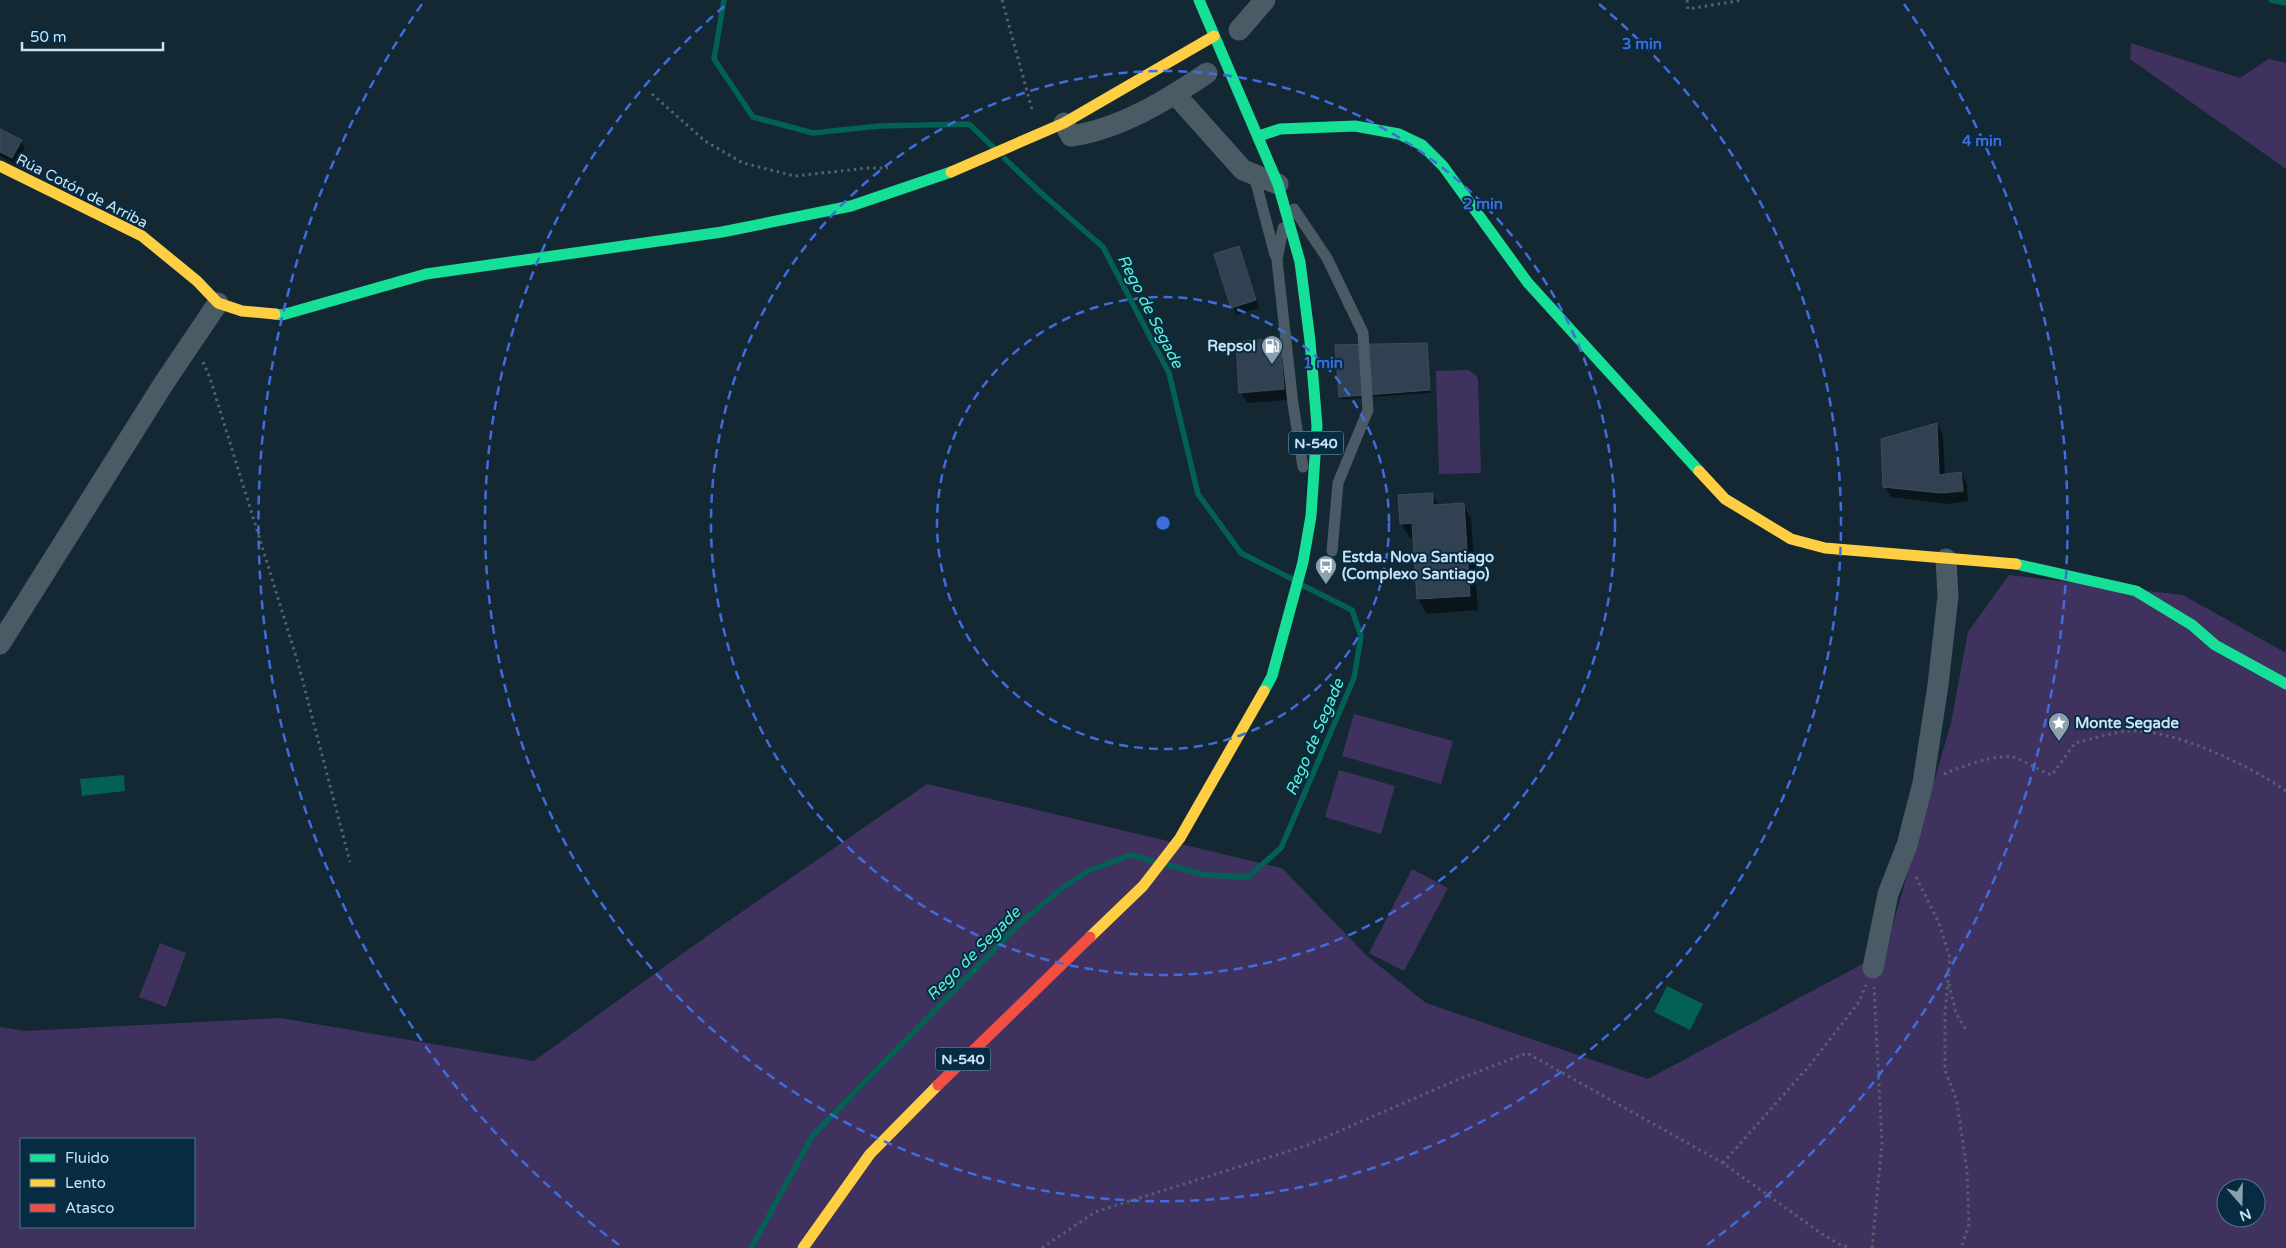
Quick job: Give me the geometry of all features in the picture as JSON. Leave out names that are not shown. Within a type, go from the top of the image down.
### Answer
[{"type":"main road","name":"N-540","points":[[803,1248],[870,1154],[970,1052],[1143,886],[1180,838],[1272,676],[1303,562],[1311,516],[1317,426],[1310,341],[1300,262],[1278,184],[1259,136],[1214,36],[1202,2]]},
{"type":"main road","points":[[218,303],[242,311],[282,315],[426,274],[722,232],[851,206],[965,167],[1064,123],[1214,36]]},
{"type":"main road","points":[[1259,136],[1280,129],[1355,126],[1399,134],[1422,146],[1443,166],[1528,283],[1725,499],[1792,539],[1825,548],[1882,551],[1946,560],[2028,565],[2136,591],[2192,625],[2215,645],[2286,684]]},
{"type":"main road","name":"Rúa Cotón de Arriba","points":[[0,166],[142,236],[197,281],[218,303]]},
{"type":"street","points":[[1239,30],[1266,0]]},
{"type":"street","points":[[1064,123],[1071,136],[1097,132],[1176,94],[1206,73]]},
{"type":"street","points":[[1176,94],[1243,170],[1278,184]]},
{"type":"street","points":[[0,644],[218,303]]},
{"type":"street","points":[[1873,968],[1888,894],[1907,845],[1923,783],[1938,685],[1948,596],[1946,560]]},
{"type":"lane","points":[[1254,174],[1277,260],[1294,404],[1311,516]]},
{"type":"lane","points":[[1278,184],[1327,258],[1363,333],[1368,410],[1338,483],[1332,551]]},
{"type":"lane","points":[[1277,260],[1286,212]]},
{"type":"path","points":[[1002,0],[1039,134]]},
{"type":"path","points":[[1687,0],[1688,10],[1743,0]]},
{"type":"path","points":[[652,94],[706,141],[743,163],[796,176],[868,168],[890,168],[905,188]]},
{"type":"path","points":[[193,341],[210,378],[298,663],[350,862]]},
{"type":"path","points":[[1923,783],[1975,761],[2015,757],[2052,775],[2075,743],[2129,731],[2164,734],[2204,748],[2274,782],[2286,791]]},
{"type":"path","points":[[1907,845],[1917,880],[1939,923],[1950,958],[1945,1013],[1945,1070],[1958,1102],[1967,1171],[1969,1225],[1961,1248]]},
{"type":"path","points":[[1723,1163],[1810,1065],[1853,1010],[1859,1002],[1873,968]]},
{"type":"path","points":[[1872,1248],[1882,1143],[1876,1071],[1873,968]]},
{"type":"path","points":[[1948,981],[1956,1014],[1967,1032]]},
{"type":"path","points":[[1042,1248],[1095,1212],[1305,1146],[1459,1079],[1527,1053],[1723,1163],[1822,1234],[1839,1244],[1851,1248]]},
{"type":"shaded area","points":[[2131,43],[2240,78],[2269,59],[2286,63],[2286,169],[2130,59]]},
{"type":"shaded area","points":[[1468,370],[1477,376],[1478,381],[1481,473],[1439,474],[1436,371]]},
{"type":"shaded area","points":[[2009,575],[2183,595],[2286,653],[2286,1248],[0,1248],[0,1027],[24,1031],[280,1018],[534,1061],[707,936],[927,784],[1282,868],[1366,955],[1426,1003],[1648,1079],[1885,952],[1951,723],[1968,632]]},
{"type":"shaded area","points":[[1354,714],[1453,741],[1441,784],[1342,756]]},
{"type":"shaded area","points":[[1339,770],[1395,786],[1381,834],[1325,817]]},
{"type":"shaded area","points":[[124,775],[125,791],[82,796],[80,779]]},
{"type":"shaded area","points":[[1412,869],[1448,888],[1404,971],[1369,953]]},
{"type":"shaded area","points":[[160,943],[186,953],[166,1007],[139,997]]},
{"type":"shaded area","points":[[1667,986],[1703,1004],[1690,1030],[1654,1012]]},
{"type":"building","points":[[0,129],[22,140],[12,158],[0,152]]},
{"type":"building","points":[[1239,246],[1256,300],[1231,308],[1214,254]]},
{"type":"building","points":[[1280,338],[1284,389],[1239,393],[1236,342]]},
{"type":"building","points":[[1427,343],[1430,390],[1339,397],[1335,345]]},
{"type":"building","points":[[1937,423],[1939,475],[1961,472],[1963,491],[1941,493],[1883,487],[1881,439]]},
{"type":"building","points":[[1433,493],[1433,505],[1464,503],[1470,596],[1417,599],[1412,523],[1400,524],[1398,495]]},
{"type":"waterway","name":"Rego de Segade","points":[[724,0],[714,59],[753,117],[813,133],[879,126],[969,124],[993,147]]},
{"type":"waterway","points":[[2271,0],[2286,3]]},
{"type":"waterway","name":"Rego de Segade","points":[[1005,159],[1103,247],[1169,373],[1198,494],[1241,553],[1292,579]]},
{"type":"waterway","name":"Rego de Segade","points":[[1168,865],[1206,875],[1248,877],[1281,848],[1354,678],[1361,636],[1352,610],[1304,586]]},
{"type":"waterway","name":"Rego de Segade","points":[[751,1248],[813,1135],[1017,926],[1061,889],[1088,871],[1131,855],[1152,861]]},
{"type":"traffic: fast","points":[[1199,0],[1278,184],[1300,262],[1310,341],[1317,426],[1311,516],[1303,562],[1272,676],[1264,691]]},
{"type":"traffic: fast","points":[[1259,136],[1280,129],[1355,126],[1399,134],[1422,145],[1443,166],[1528,283],[1699,471]]},
{"type":"traffic: fast","points":[[275,314],[282,315],[426,274],[722,232],[851,206],[951,172]]},
{"type":"traffic: fast","points":[[2016,564],[2136,591],[2192,625],[2215,645],[2286,684]]},
{"type":"traffic: slow","points":[[951,172],[1064,123],[1214,36]]},
{"type":"traffic: slow","points":[[0,166],[142,236],[197,281],[218,303],[242,311],[275,314]]},
{"type":"traffic: slow","points":[[1699,471],[1725,499],[1791,539],[1825,548],[2016,564]]},
{"type":"traffic: slow","points":[[1090,937],[1143,886],[1180,838],[1264,691]]},
{"type":"traffic: slow","points":[[803,1248],[870,1154],[938,1085]]},
{"type":"traffic: jam","points":[[938,1085],[1090,937]]},
{"type":"place","name":"Repsol","points":[[1272,365]]},
{"type":"place","name":"Estda. Nova Santiago (Complexo Santiago)","points":[[1326,585]]},
{"type":"place","name":"Monte Segade","points":[[2059,742]]}]
